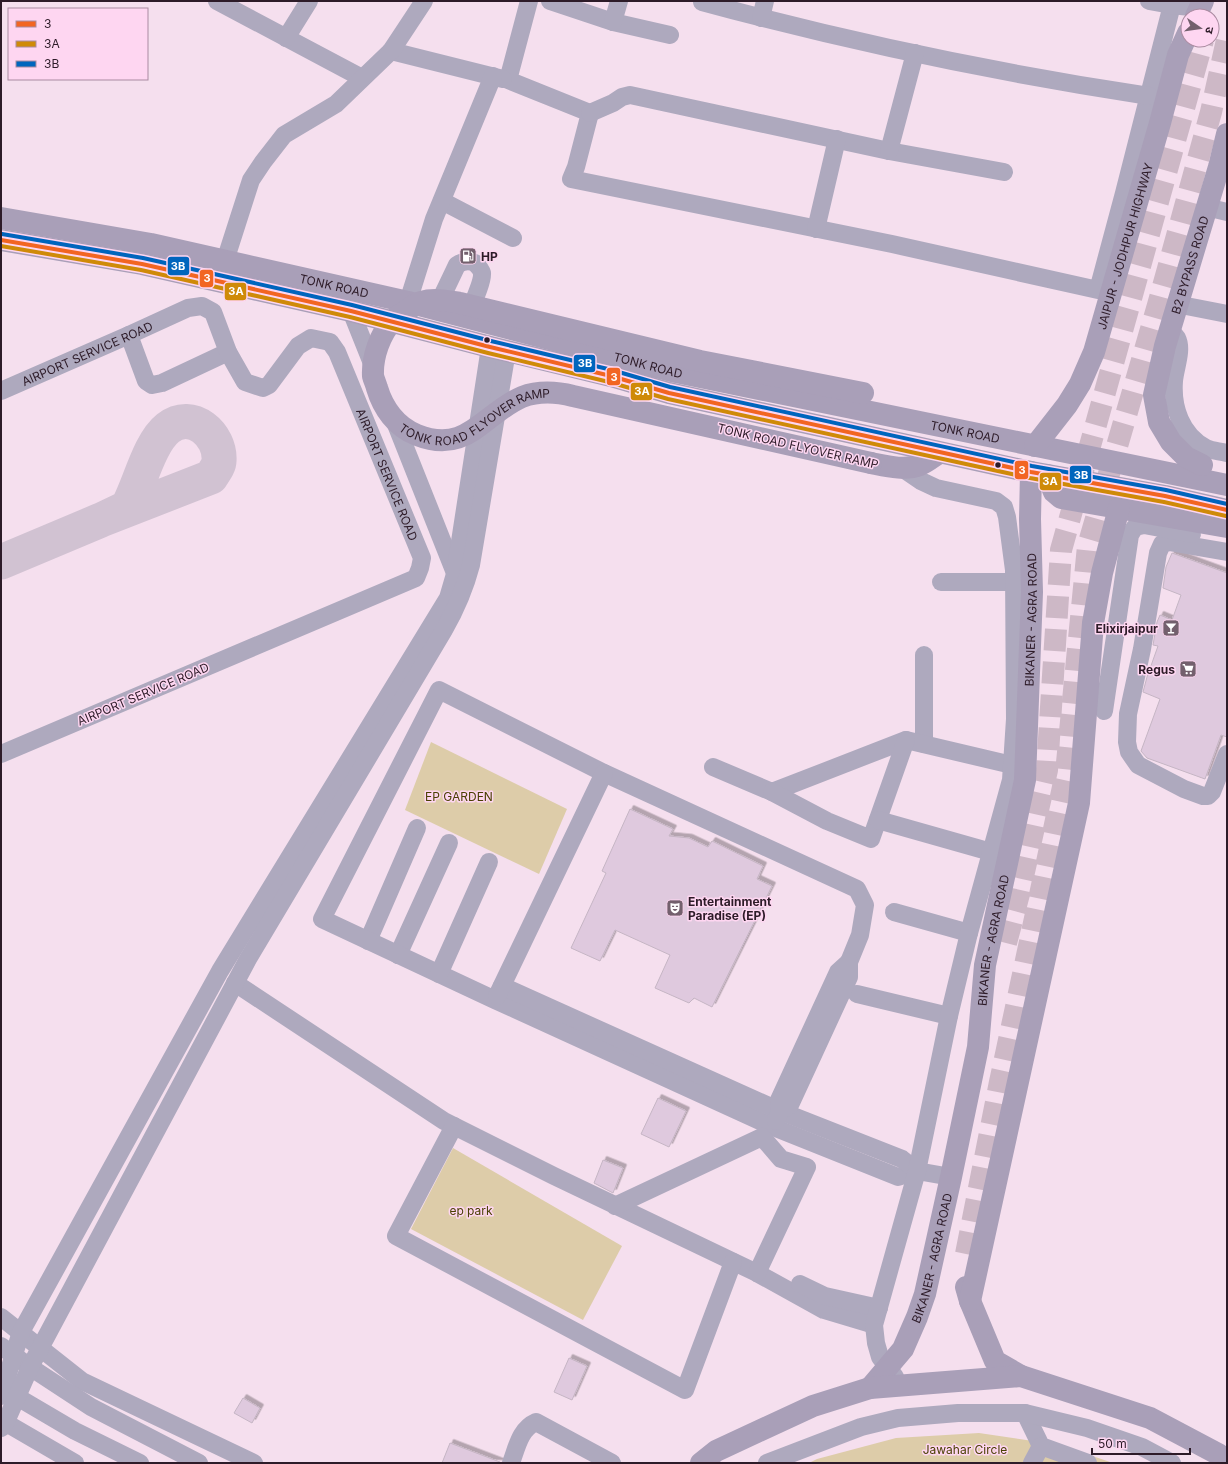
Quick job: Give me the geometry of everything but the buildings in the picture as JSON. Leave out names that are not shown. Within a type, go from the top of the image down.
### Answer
[{"type":"main road","name":"JAIPUR - JODHPUR HIGHWAY","points":[[1035,446],[1067,405],[1080,384],[1094,352],[1181,48]]},
{"type":"main road","name":"B2 BYPASS ROAD","points":[[1202,465],[1186,457],[1171,442],[1159,422],[1154,395],[1169,329],[1227,134]]},
{"type":"main road","name":"TONK ROAD","points":[[1,218],[151,244],[408,302],[676,372],[1227,485]]},
{"type":"main road","name":"TONK ROAD","points":[[1,240],[142,264],[351,311],[612,376],[669,393],[939,453],[1165,496],[1227,510]]},
{"type":"main road","name":"TONK ROAD FLYOVER RAMP","points":[[890,416],[875,401],[863,393],[700,361],[460,303],[432,300],[413,306],[394,320],[383,334],[376,351],[373,376],[379,394],[392,418],[416,435],[445,440],[458,438],[470,433],[512,403],[523,397],[549,392],[573,396],[871,463],[902,468],[921,465],[939,453]]},
{"type":"main road","points":[[1058,450],[1073,441],[1081,440],[1227,470]]},
{"type":"main road","points":[[1039,473],[1054,492],[1061,498],[1219,526]]},
{"type":"main road","name":"BIKANER - AGRA ROAD","points":[[870,1388],[903,1349],[925,1294],[978,1046],[985,965],[1025,780],[1032,592],[1030,519],[1039,473]]},
{"type":"main road","points":[[970,1302],[1079,803],[1096,710],[1094,623],[1102,573],[1119,508]]},
{"type":"main road","points":[[978,1046],[1006,943]]},
{"type":"main road","points":[[966,1254],[962,1276],[970,1302],[996,1361],[1021,1376],[1150,1418],[1227,1460]]},
{"type":"main road","points":[[701,1463],[716,1451],[814,1406],[870,1388],[1021,1376]]},
{"type":"street","points":[[217,1],[362,78]]},
{"type":"street","points":[[286,38],[309,1]]},
{"type":"street","points":[[225,261],[251,180],[263,162],[284,135],[336,104],[390,51],[424,1]]},
{"type":"street","points":[[408,302],[434,219],[500,78],[529,1]]},
{"type":"street","points":[[550,1],[613,22],[670,35]]},
{"type":"street","points":[[613,22],[619,1]]},
{"type":"street","points":[[1149,1],[1205,8]]},
{"type":"street","points":[[702,2],[763,9],[847,39],[1026,76],[1149,96]]},
{"type":"street","points":[[590,114],[576,168],[571,180],[892,244],[1098,290],[1172,3]]},
{"type":"street","points":[[390,51],[500,78],[590,114],[614,103],[622,97],[630,95],[889,151],[1004,172]]},
{"type":"street","points":[[889,151],[915,53]]},
{"type":"street","points":[[816,229],[837,139]]},
{"type":"street","points":[[442,201],[513,238]]},
{"type":"street","points":[[1206,207],[1227,212]]},
{"type":"street","points":[[436,309],[458,265],[464,261],[472,262],[478,266],[482,272],[482,279],[467,317]]},
{"type":"street","points":[[1176,304],[1227,314]]},
{"type":"street","name":"AIRPORT SERVICE ROAD","points":[[1,391],[188,308],[202,306],[213,312],[228,352],[245,382],[263,388],[268,385],[298,346],[311,338],[330,342],[337,352],[422,558],[416,578],[1,754]]},
{"type":"street","points":[[351,311],[455,574]]},
{"type":"street","points":[[1169,329],[1177,338],[1179,346],[1174,381],[1174,397],[1178,418],[1199,444],[1208,449],[1227,453]]},
{"type":"street","points":[[129,335],[146,381],[152,385],[162,384],[228,352]]},
{"type":"street","points":[[75,1463],[2,1424],[7,1351],[21,1332],[220,971],[448,598],[455,574],[499,349]]},
{"type":"street","points":[[5,1392],[30,1367],[41,1348],[235,983],[458,605],[471,565],[499,349]]},
{"type":"street","points":[[900,1386],[888,1366],[880,1357],[876,1342],[876,1316],[917,1171],[949,1016],[969,933],[1011,780],[1015,719],[1014,570],[1004,507],[996,501],[936,488],[921,481],[902,468]]},
{"type":"street","points":[[1128,714],[1096,710],[1114,642],[1130,535],[1135,527],[1144,525],[1227,541]]},
{"type":"street","points":[[1227,552],[1169,542],[1162,544],[1158,552],[1142,649],[1128,714],[1126,742],[1129,752],[1138,765],[1184,789],[1203,796],[1208,796],[1212,792],[1227,754]]},
{"type":"street","points":[[941,582],[1014,582]]},
{"type":"street","points":[[1114,642],[1142,649]]},
{"type":"street","points":[[924,655],[924,744]]},
{"type":"street","points":[[773,1127],[780,1111],[779,1100],[838,972],[849,962],[860,935],[865,905],[857,889],[604,773],[439,690],[322,919],[439,974],[498,993],[780,1111],[902,1159],[917,1171]]},
{"type":"street","points":[[772,792],[906,740],[1012,765]]},
{"type":"street","points":[[712,768],[772,792],[827,821],[871,839],[906,740]]},
{"type":"street","points":[[498,993],[604,773]]},
{"type":"street","points":[[878,820],[991,852]]},
{"type":"street","points":[[368,941],[418,828]]},
{"type":"street","points":[[398,955],[449,843]]},
{"type":"street","points":[[439,974],[489,862]]},
{"type":"street","points":[[894,912],[969,933]]},
{"type":"street","points":[[235,983],[444,1121],[615,1206],[733,1262],[759,1269],[824,1310],[876,1316]]},
{"type":"street","points":[[498,993],[773,1127],[898,1177],[917,1171],[951,1177]]},
{"type":"street","points":[[857,994],[949,1016]]},
{"type":"street","points":[[454,1126],[396,1236],[685,1390],[733,1262]]},
{"type":"street","points":[[615,1206],[762,1137],[781,1159],[807,1167],[759,1269]]},
{"type":"street","points":[[1,1317],[82,1381],[254,1463]]},
{"type":"street","points":[[7,1351],[91,1407],[199,1463]]},
{"type":"street","points":[[5,1392],[75,1431],[140,1463]]},
{"type":"street","points":[[767,1463],[861,1426],[898,1418],[958,1413],[1025,1413],[1087,1428],[1142,1447],[1172,1463]]},
{"type":"street","points":[[1025,1413],[1041,1446],[1088,1463]]},
{"type":"street","points":[[511,1463],[522,1433],[528,1425],[536,1422],[612,1463]]},
{"type":"street","points":[[1032,1463],[1041,1446]]},
{"type":"green space","name":"EP GARDEN","points":[[431,742],[567,809],[539,874],[405,810]]},
{"type":"green space","name":"ep park","points":[[453,1148],[622,1246],[583,1320],[411,1229]]},
{"type":"green space","name":"Jawahar Circle","points":[[979,1433],[1060,1445],[1113,1463],[809,1463],[817,1459],[896,1438]]},
{"type":"taxiway","points":[[1,562],[101,520],[211,477],[219,461],[218,451],[210,434],[195,423],[186,421],[177,423],[168,428],[155,443],[128,506],[101,520]]},
{"type":"tunnel","points":[[966,1254],[1000,1082],[1066,773],[1088,546],[1158,305],[1211,112],[1227,40]]},
{"type":"tunnel","points":[[1006,943],[1019,894],[1047,770],[1061,550],[1201,48]]},
{"type":"transit line","name":"3B","points":[[2,234],[143,258],[352,305],[491,341],[612,370],[670,387],[1032,466],[1166,490],[1227,504]]},
{"type":"transit line","name":"3","points":[[1,240],[142,264],[351,311],[490,347],[611,376],[669,393],[1031,472],[1165,496],[1227,510]]},
{"type":"transit line","name":"3A","points":[[1,246],[141,270],[350,317],[488,353],[609,382],[668,399],[1030,478],[1164,502],[1226,516]]},
{"type":"place","name":"HP","points":[[468,256]]},
{"type":"place","name":"Elixirjaipur","points":[[1171,628]]},
{"type":"place","name":"Regus","points":[[1188,669]]},
{"type":"place","name":"Entertainment Paradise (EP)","points":[[675,908]]}]
